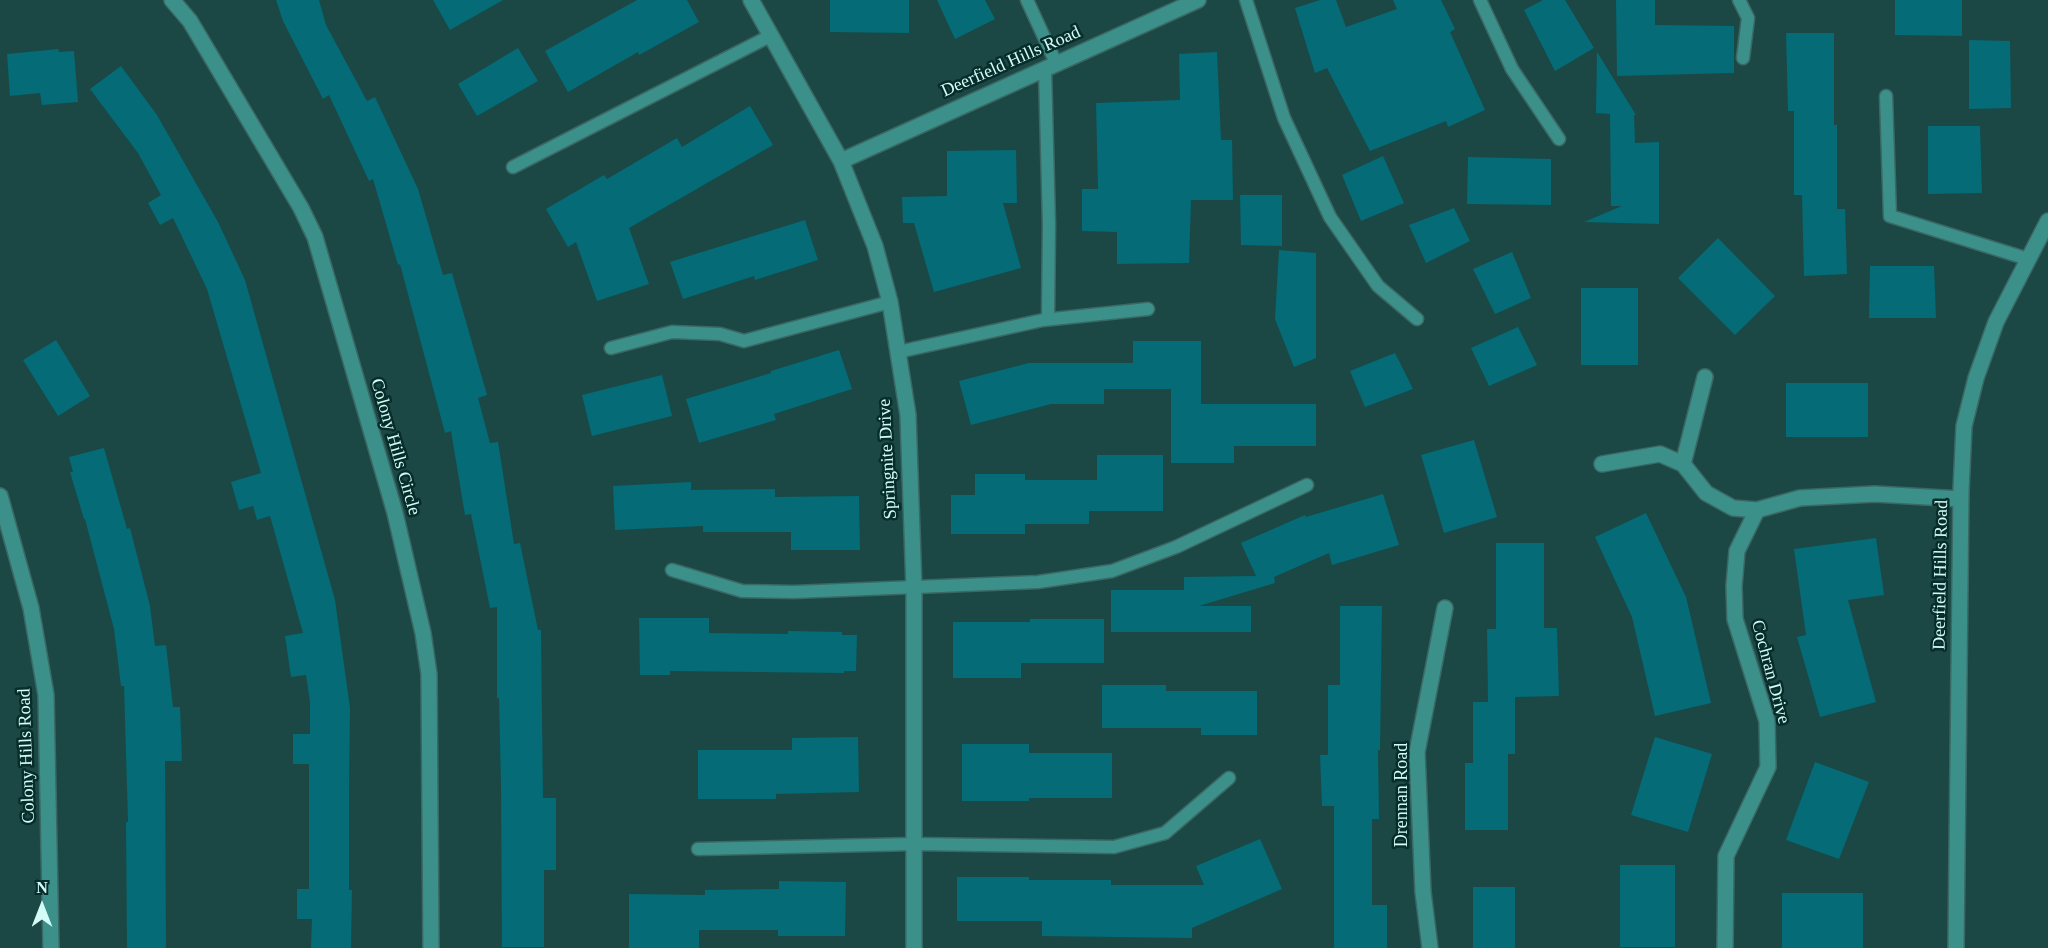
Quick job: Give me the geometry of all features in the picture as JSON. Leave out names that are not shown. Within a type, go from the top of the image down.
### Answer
[{"type":"street","name":"Colony Hills Circle","points":[[172,0],[190,21],[301,208],[315,237],[395,513],[423,633],[429,674],[431,948]]},
{"type":"street","name":"Springnite Drive","points":[[751,0],[841,160],[874,246],[890,302],[908,415],[914,589],[914,948]]},
{"type":"street","name":"Deerfield Hills Road","points":[[841,160],[1198,0]]},
{"type":"street","name":"Deerfield Hills Road","points":[[1956,948],[1961,499],[1964,426],[1976,378],[1996,322],[2048,221]]},
{"type":"street","points":[[1683,465],[1706,377]]},
{"type":"street","points":[[1602,465],[1660,454],[1683,465],[1706,493],[1733,508],[1757,510],[1800,498],[1875,494],[1961,499]]},
{"type":"street","name":"Colony Hills Road","points":[[0,496],[31,608],[46,695],[51,948]]},
{"type":"street","name":"Cochran Drive","points":[[1725,948],[1726,856],[1768,767],[1767,721],[1735,619],[1734,586],[1737,551],[1757,510]]},
{"type":"street","name":"Drennan Road","points":[[1430,948],[1423,892],[1418,752],[1445,608]]},
{"type":"lane","points":[[1027,0],[1050,66],[1048,319]]},
{"type":"lane","points":[[1246,0],[1284,118],[1330,217],[1378,286],[1417,319]]},
{"type":"lane","points":[[1480,0],[1512,69],[1559,139]]},
{"type":"lane","points":[[1739,0],[1748,18],[1743,58]]},
{"type":"lane","points":[[513,167],[772,35]]},
{"type":"lane","points":[[1886,96],[1890,216],[2028,259]]},
{"type":"lane","points":[[611,348],[672,332],[720,334],[744,341],[890,302]]},
{"type":"lane","points":[[898,352],[1048,319],[1148,309]]},
{"type":"lane","points":[[672,570],[742,591],[914,589],[1038,582],[1112,571],[1176,547],[1307,485]]},
{"type":"lane","points":[[698,849],[915,844],[1114,847],[1165,833],[1229,778]]},
{"type":"building","points":[[276,0],[319,0],[326,25],[367,101],[375,97],[418,189],[443,275],[452,273],[487,395],[478,398],[490,443],[498,442],[514,544],[520,543],[538,630],[541,630],[543,798],[556,798],[556,870],[544,870],[544,947],[502,947],[497,607],[490,608],[471,514],[465,515],[451,431],[445,433],[400,264],[398,265],[373,179],[369,181],[329,95],[323,99],[283,21]]},
{"type":"building","points":[[433,0],[503,0],[450,30]]},
{"type":"building","points":[[637,0],[687,0],[699,22],[639,55],[638,52],[568,92],[545,51]]},
{"type":"building","points":[[830,0],[909,0],[909,33],[830,32]]},
{"type":"building","points":[[937,0],[985,0],[995,19],[955,39]]},
{"type":"building","points":[[1320,0],[1336,0],[1346,27],[1397,9],[1393,0],[1441,0],[1455,29],[1450,32],[1485,110],[1448,127],[1446,121],[1370,151],[1327,68],[1315,73],[1295,8]]},
{"type":"building","points":[[1543,0],[1565,0],[1594,48],[1555,71],[1524,10]]},
{"type":"building","points":[[1616,0],[1655,0],[1655,25],[1734,26],[1734,73],[1617,76]]},
{"type":"building","points":[[1895,0],[1962,0],[1962,36],[1895,35]]},
{"type":"building","points":[[1786,33],[1834,33],[1837,209],[1845,209],[1847,274],[1804,276],[1802,195],[1794,195],[1794,111],[1788,111]]},
{"type":"building","points":[[1969,40],[2010,41],[2011,108],[1969,109]]},
{"type":"building","points":[[518,48],[538,81],[477,116],[458,84]]},
{"type":"building","points":[[59,49],[58,52],[74,51],[78,102],[42,105],[40,93],[10,96],[7,54]]},
{"type":"building","points":[[1217,52],[1221,140],[1232,140],[1233,200],[1191,200],[1189,263],[1117,264],[1117,232],[1082,231],[1082,189],[1098,189],[1096,103],[1180,100],[1179,54]]},
{"type":"building","points":[[1597,52],[1636,115],[1634,115],[1635,143],[1659,142],[1659,224],[1584,222],[1622,206],[1611,206],[1610,114],[1596,113]]},
{"type":"building","points":[[121,66],[157,115],[218,222],[245,280],[335,600],[350,708],[351,948],[311,948],[312,919],[297,919],[297,889],[309,889],[309,764],[293,764],[293,734],[310,734],[310,702],[306,675],[291,677],[285,636],[303,633],[270,516],[257,520],[253,506],[239,510],[231,482],[261,473],[207,289],[173,218],[160,225],[148,203],[161,195],[138,153],[90,89]]},
{"type":"building","points":[[750,106],[773,145],[629,228],[649,284],[597,301],[576,242],[568,247],[546,209],[604,175],[607,179],[677,138],[682,147]]},
{"type":"building","points":[[1928,126],[1980,126],[1982,193],[1928,194]]},
{"type":"building","points":[[1016,150],[1017,203],[1003,203],[1021,268],[934,292],[914,223],[903,223],[902,197],[947,196],[947,151]]},
{"type":"building","points":[[1383,156],[1404,203],[1361,221],[1342,175]]},
{"type":"building","points":[[1468,157],[1551,159],[1551,205],[1467,204]]},
{"type":"building","points":[[1240,195],[1282,195],[1282,246],[1241,245]]},
{"type":"building","points":[[1454,208],[1470,241],[1426,263],[1409,225]]},
{"type":"building","points":[[805,220],[818,260],[755,280],[754,276],[683,299],[670,262]]},
{"type":"building","points":[[1718,238],[1775,296],[1735,335],[1678,278]]},
{"type":"building","points":[[1279,250],[1316,253],[1316,358],[1294,367],[1275,319]]},
{"type":"building","points":[[1512,252],[1531,298],[1495,314],[1473,269]]},
{"type":"building","points":[[1870,266],[1934,266],[1936,318],[1869,318]]},
{"type":"building","points":[[1581,288],[1638,288],[1638,365],[1581,365]]},
{"type":"building","points":[[1518,327],[1537,365],[1489,386],[1471,348]]},
{"type":"building","points":[[56,340],[90,396],[58,416],[23,360]]},
{"type":"building","points":[[1133,341],[1201,341],[1201,404],[1316,404],[1316,446],[1234,446],[1234,463],[1171,463],[1171,389],[1104,389],[1104,404],[1051,404],[971,425],[959,381],[1029,363],[1133,363]]},
{"type":"building","points":[[839,350],[852,389],[774,414],[776,420],[699,443],[686,399]]},
{"type":"building","points":[[1395,353],[1413,389],[1365,407],[1350,371]]},
{"type":"building","points":[[662,375],[672,416],[592,436],[582,395]]},
{"type":"building","points":[[1786,383],[1868,383],[1868,437],[1786,437]]},
{"type":"building","points":[[1474,440],[1497,517],[1444,533],[1421,455]]},
{"type":"building","points":[[104,448],[127,529],[130,528],[150,606],[155,646],[166,645],[173,707],[180,707],[182,761],[165,761],[166,948],[127,948],[126,822],[128,822],[124,686],[121,686],[114,629],[70,472],[73,472],[69,457]]},
{"type":"building","points":[[1097,455],[1163,455],[1163,511],[1089,511],[1089,524],[1025,524],[1025,534],[951,534],[951,495],[975,495],[975,474],[1025,474],[1025,480],[1097,480]]},
{"type":"building","points":[[691,482],[691,490],[775,489],[775,497],[859,496],[860,550],[791,550],[791,532],[703,532],[703,526],[615,530],[613,486]]},
{"type":"building","points":[[1383,494],[1399,545],[1332,565],[1329,553],[1274,577],[1275,583],[1199,606],[1251,606],[1251,632],[1111,632],[1111,590],[1184,590],[1184,577],[1256,576],[1241,543],[1305,515],[1306,517]]},
{"type":"building","points":[[1646,513],[1686,597],[1711,703],[1655,716],[1632,617],[1595,537]]},
{"type":"building","points":[[1876,538],[1884,595],[1848,600],[1876,702],[1820,717],[1797,637],[1806,635],[1794,549]]},
{"type":"building","points":[[1496,543],[1544,543],[1544,628],[1557,628],[1559,696],[1515,697],[1515,754],[1508,754],[1508,830],[1465,830],[1465,763],[1473,763],[1473,702],[1488,702],[1487,629],[1496,629]]},
{"type":"building","points":[[1340,606],[1382,606],[1380,750],[1378,750],[1379,819],[1372,819],[1372,905],[1387,905],[1387,948],[1334,948],[1334,806],[1322,806],[1320,755],[1328,755],[1328,685],[1340,685]]},
{"type":"building","points":[[639,618],[709,618],[709,633],[788,634],[788,631],[842,632],[842,635],[857,635],[856,671],[844,671],[844,673],[670,671],[670,675],[640,675]]},
{"type":"building","points":[[1030,619],[1104,619],[1104,663],[1021,663],[1021,678],[953,678],[953,622],[1030,622]]},
{"type":"building","points":[[1102,685],[1166,685],[1166,691],[1257,691],[1257,735],[1201,735],[1201,728],[1102,728]]},
{"type":"building","points":[[858,737],[859,792],[776,794],[776,799],[698,799],[698,750],[792,750],[792,738]]},
{"type":"building","points":[[1655,737],[1712,754],[1688,832],[1631,815]]},
{"type":"building","points":[[962,744],[1029,744],[1029,753],[1112,753],[1112,798],[962,801]]},
{"type":"building","points":[[1815,762],[1869,782],[1839,859],[1786,840]]},
{"type":"building","points":[[1260,839],[1282,889],[1192,928],[1192,938],[1042,936],[1042,921],[957,921],[957,877],[1111,880],[1111,885],[1204,885],[1196,866]]},
{"type":"building","points":[[1620,865],[1675,865],[1675,947],[1620,947]]},
{"type":"building","points":[[779,881],[846,882],[845,936],[778,936],[778,930],[699,930],[699,948],[629,948],[629,894],[705,895],[705,890],[779,889]]},
{"type":"building","points":[[1473,887],[1515,887],[1515,948],[1473,948]]},
{"type":"building","points":[[1782,893],[1863,893],[1863,948],[1782,948]]}]
